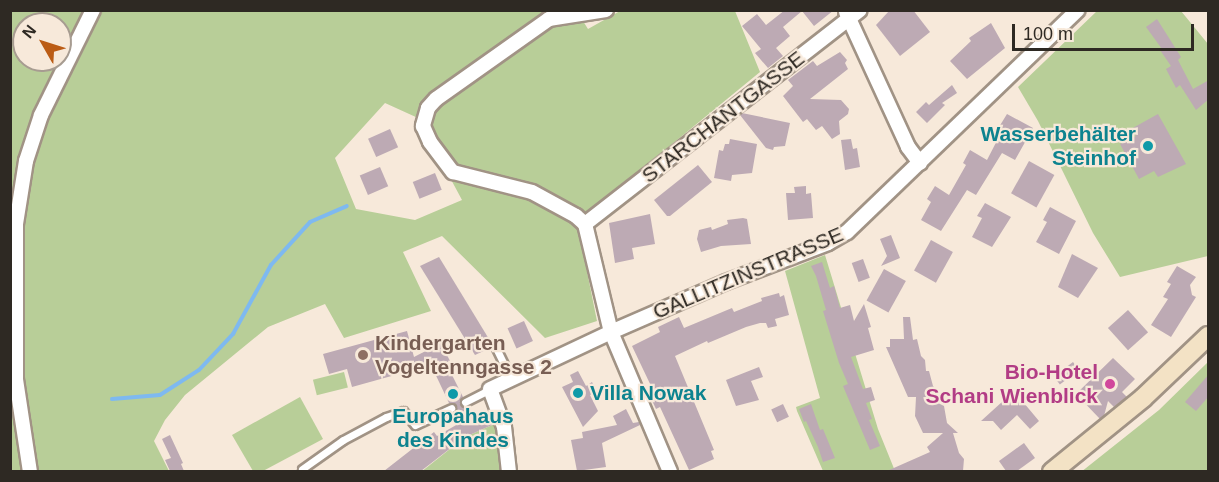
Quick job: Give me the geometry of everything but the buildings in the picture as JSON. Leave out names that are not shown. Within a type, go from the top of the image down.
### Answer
[{"type":"street","points":[[30,471],[16,379],[16,224],[26,161],[40,115],[93,10]]},
{"type":"street","points":[[606,10],[549,19],[436,99],[428,108],[423,119],[425,134],[453,172],[532,192],[576,216],[585,224],[611,332],[670,471]]},
{"type":"street","name":"GALLITZINSTRASSE","points":[[490,389],[611,332],[726,282],[828,243],[859,222],[1078,10]]},
{"type":"street","points":[[851,13],[908,147],[920,164]]},
{"type":"street","name":"STARCHANTGASSE","points":[[585,224],[851,13]]},
{"type":"street","points":[[1052,471],[1128,411],[1209,336]]},
{"type":"street","points":[[490,389],[504,428],[509,471]]},
{"type":"lane","points":[[496,348],[511,379]]},
{"type":"lane","points":[[465,402],[490,389]]},
{"type":"lane","points":[[302,469],[342,440],[386,417],[403,411],[415,425],[451,408]]},
{"type":"green space","points":[[576,10],[588,29],[620,11],[735,11],[760,72],[577,222],[597,321],[545,338],[442,236],[403,252],[431,311],[344,338],[325,304],[268,327],[185,395],[165,420],[154,441],[169,471],[11,471],[10,11]],"holes":[[[385,103],[418,118],[462,200],[415,220],[356,209],[335,158]]]},
{"type":"green space","points":[[1097,11],[1181,11],[1208,44],[1208,256],[1120,277],[1093,233],[1038,121],[1018,87]]},
{"type":"green space","points":[[825,255],[878,429],[895,471],[823,471],[797,411],[796,407],[820,398],[785,271]]},
{"type":"green space","points":[[1208,362],[1208,471],[1081,472],[1159,410]]},
{"type":"green space","points":[[344,372],[348,388],[317,395],[313,380]]},
{"type":"green space","points":[[300,397],[323,439],[263,471],[253,471],[232,435]]},
{"type":"green space","points":[[499,422],[504,471],[421,472],[465,437]]},
{"type":"waterway","points":[[112,399],[160,395],[199,370],[233,334],[271,265],[310,222],[347,206]]},
{"type":"place","name":"Wasserbehälter Steinhof","points":[[1148,146]]},
{"type":"place","name":"Kindergarten Vogeltenngasse 2","points":[[363,355]]},
{"type":"place","name":"Bio-Hotel Schani Wienblick","points":[[1110,384]]},
{"type":"place","name":"Villa Nowak","points":[[578,393]]},
{"type":"place","name":"Europahaus des Kindes","points":[[453,394]]}]
